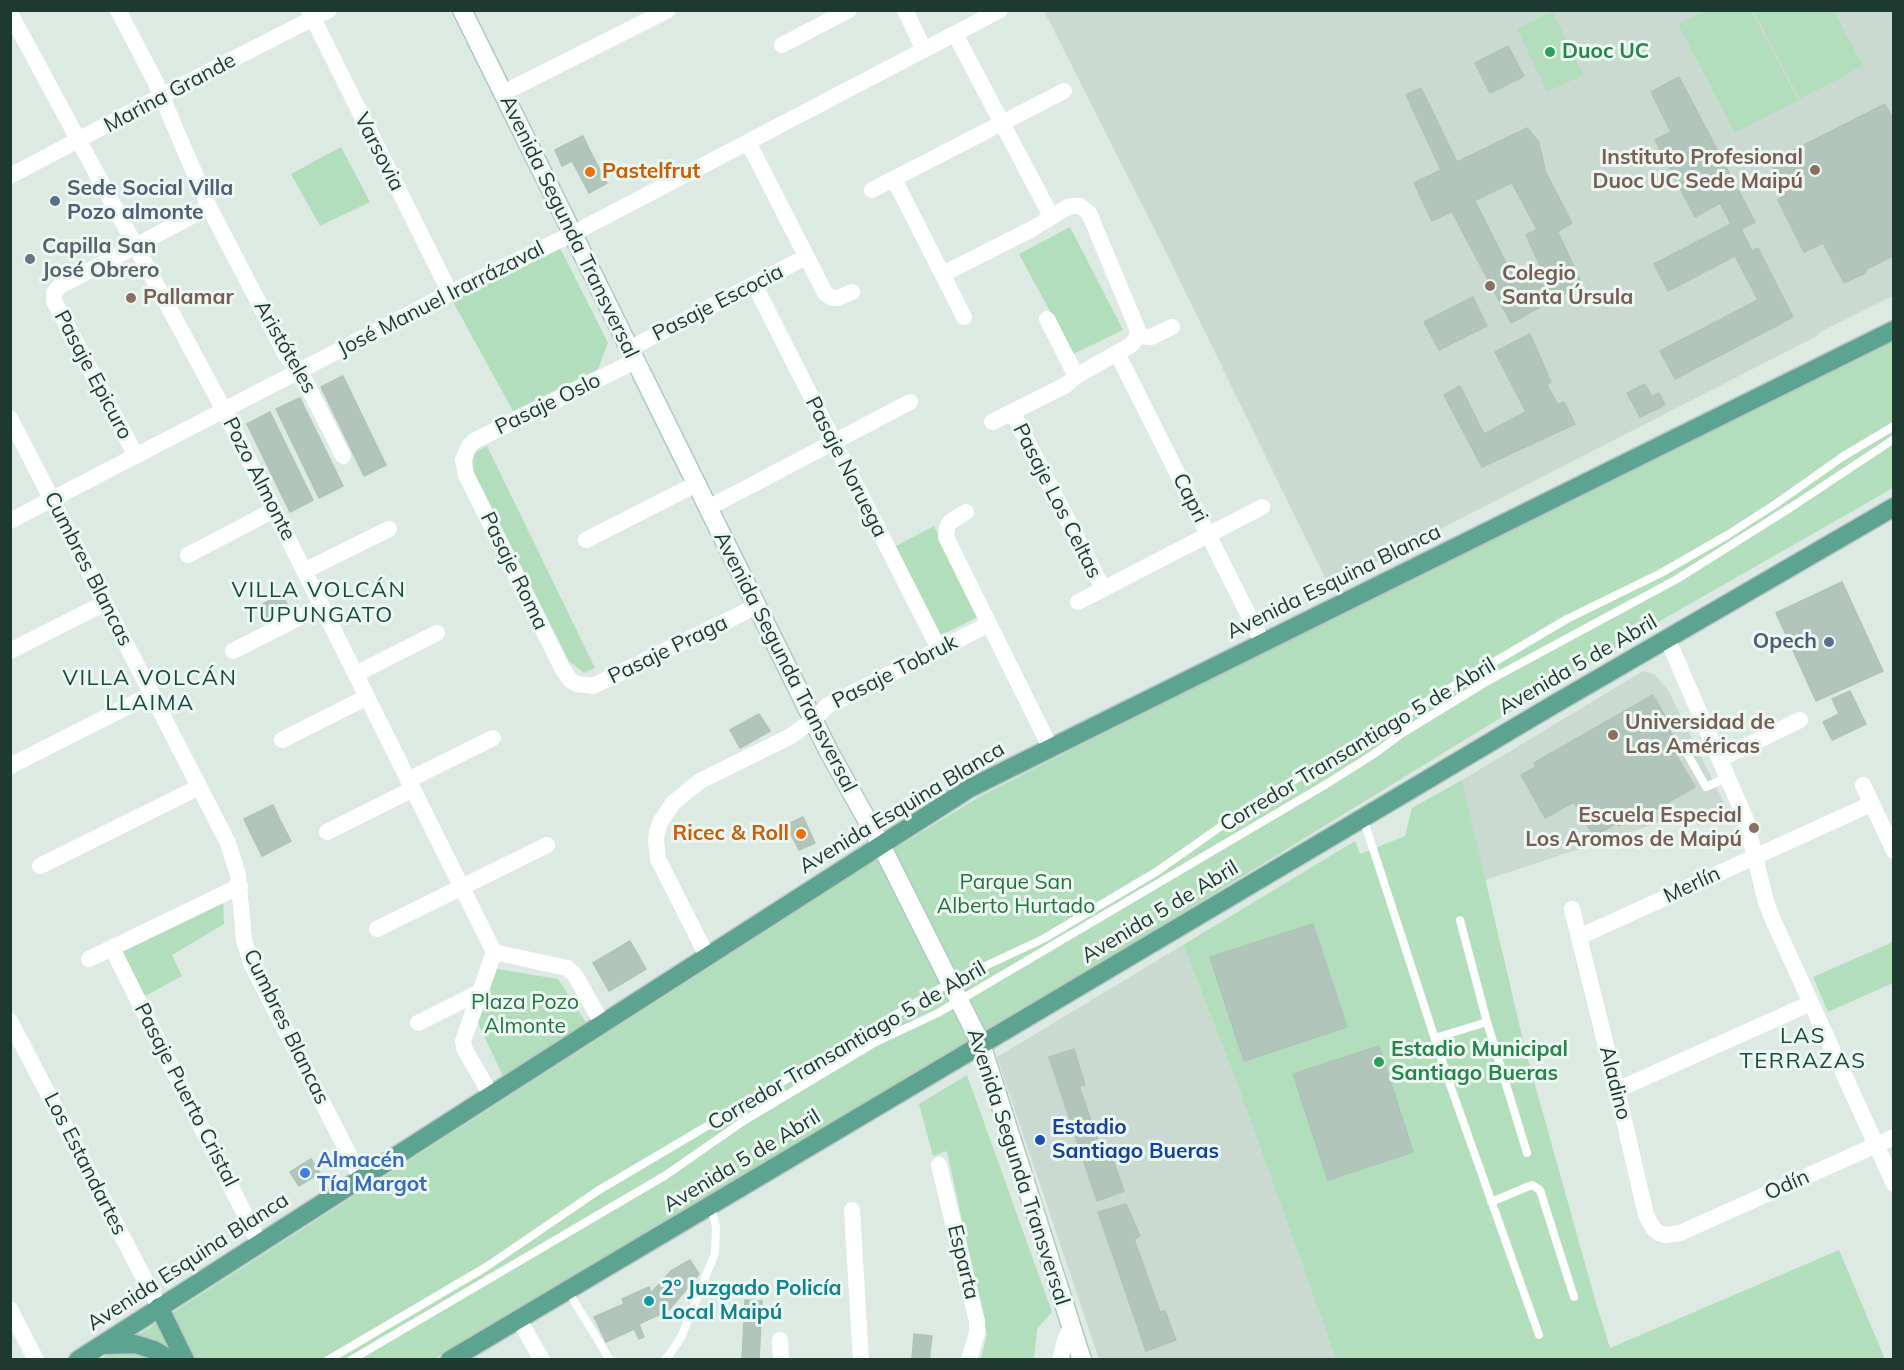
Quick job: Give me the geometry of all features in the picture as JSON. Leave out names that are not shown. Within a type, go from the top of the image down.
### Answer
[{"type":"main road","name":"Avenida Segunda Transversal","points":[[462,10],[813,720],[881,845],[981,1044],[1082,1359]]},
{"type":"main road","name":"Avenida Esquina Blanca","points":[[78,1359],[970,788],[1893,330]]},
{"type":"main road","name":"Avenida 5 de Abril","points":[[450,1359],[1667,638],[1893,507]]},
{"type":"main road","points":[[159,1308],[184,1359]]},
{"type":"main road","points":[[100,1345],[135,1344],[171,1359]]},
{"type":"street","name":"Aristóteles","points":[[118,10],[161,96],[209,207],[287,357],[300,371],[343,456]]},
{"type":"street","name":"Marina Grande","points":[[10,177],[311,15],[329,10]]},
{"type":"street","points":[[503,93],[668,10]]},
{"type":"street","points":[[782,45],[849,10]]},
{"type":"street","points":[[904,10],[924,50]]},
{"type":"street","name":"José Manuel Irarrázaval","points":[[10,521],[450,293],[572,234],[1000,10]]},
{"type":"street","name":"Pozo Almonte","points":[[10,13],[224,410],[494,952]]},
{"type":"street","name":"Varsovia","points":[[311,15],[450,293]]},
{"type":"street","points":[[956,34],[1051,216]]},
{"type":"street","points":[[872,190],[1064,91]]},
{"type":"street","name":"Pasaje Escocia","points":[[748,142],[823,290],[828,296],[838,298],[852,292]]},
{"type":"street","points":[[894,179],[964,316]]},
{"type":"street","points":[[943,274],[1076,205],[1089,213],[1136,325],[1138,336]]},
{"type":"street","points":[[135,246],[209,207]]},
{"type":"street","name":"Pasaje Epicuro","points":[[135,246],[60,286],[54,293],[54,301],[136,456]]},
{"type":"street","name":"Pasaje Escocia","points":[[632,355],[754,284],[806,257]]},
{"type":"street","name":"Pasaje Noruega","points":[[754,284],[939,649]]},
{"type":"street","points":[[1047,319],[1076,376]]},
{"type":"street","name":"Pasaje Los Celtas","points":[[992,422],[1066,385],[1076,376],[1134,343],[1138,336],[1150,337],[1172,327]]},
{"type":"street","name":"Capri","points":[[1117,353],[1262,642]]},
{"type":"street","name":"Pasaje Oslo","points":[[465,452],[481,437],[632,355]]},
{"type":"street","points":[[708,508],[910,402]]},
{"type":"street","name":"Pasaje Los Celtas","points":[[1012,412],[1102,589]]},
{"type":"street","name":"Cumbres Blancas","points":[[10,418],[232,854],[240,886],[244,940],[251,963],[361,1178]]},
{"type":"street","name":"Pasaje Roma","points":[[465,452],[463,460],[466,475],[562,668],[570,680],[577,684]]},
{"type":"street","points":[[586,540],[696,484]]},
{"type":"street","name":"Pasaje Los Celtas","points":[[1078,602],[1262,507]]},
{"type":"street","points":[[188,555],[274,510]]},
{"type":"street","points":[[966,512],[950,522],[946,537],[1050,747]]},
{"type":"street","points":[[304,571],[389,529]]},
{"type":"street","points":[[10,651],[105,603]]},
{"type":"street","points":[[232,651],[322,606]]},
{"type":"street","name":"Pasaje Praga","points":[[577,684],[593,686],[601,683],[757,606]]},
{"type":"street","name":"Pasaje Tobruk","points":[[707,956],[658,859],[656,841],[661,821],[672,803],[700,781],[791,736],[827,706],[988,624]]},
{"type":"street","points":[[356,674],[437,633]]},
{"type":"street","points":[[1667,638],[1746,820],[1766,902],[1893,1184]]},
{"type":"street","points":[[10,766],[152,694]]},
{"type":"street","points":[[282,740],[367,697]]},
{"type":"street","points":[[1720,759],[1800,720]]},
{"type":"street","points":[[327,832],[493,738]]},
{"type":"street","points":[[1863,785],[1893,851]]},
{"type":"street","points":[[40,866],[199,787]]},
{"type":"street","name":"Merlín","points":[[1579,938],[1871,804]]},
{"type":"street","points":[[377,929],[547,845]]},
{"type":"street","points":[[89,959],[240,886]]},
{"type":"street","name":"Aladino","points":[[1572,909],[1649,1222],[1659,1233],[1666,1235],[1680,1233]]},
{"type":"street","name":"Pasaje Puerto Cristal","points":[[112,948],[260,1243]]},
{"type":"street","points":[[491,1095],[463,1044],[494,952],[567,968],[575,975],[602,1023]]},
{"type":"street","points":[[418,1023],[480,992]]},
{"type":"street","points":[[1617,1090],[1811,1003]]},
{"type":"street","name":"Los Estandartes","points":[[10,1021],[159,1308]]},
{"type":"street","name":"Odín","points":[[1680,1233],[1893,1137]]},
{"type":"street","name":"Esparta","points":[[939,1165],[977,1321],[977,1333],[969,1359]]},
{"type":"street","points":[[852,1210],[861,1359]]},
{"type":"street","points":[[10,1309],[36,1359]]},
{"type":"street","points":[[519,1320],[542,1359]]},
{"type":"street","name":"Avenida Segunda Transversal","points":[[1060,1359],[1071,1327]]},
{"type":"street","points":[[780,1340],[782,1359]]},
{"type":"lane","name":"Corredor Transantiago 5 de Abril","points":[[328,1359],[486,1267],[599,1190],[951,982],[1043,939],[1156,872],[1250,806],[1568,619],[1661,573],[1752,520],[1842,457],[1893,426]]},
{"type":"lane","name":"Corredor Transantiago 5 de Abril","points":[[351,1359],[666,1175],[745,1120],[854,1055],[960,1001],[1323,786],[1401,734],[1486,682],[1677,579],[1791,508],[1893,439]]},
{"type":"lane","points":[[1688,755],[1706,787],[1728,777]]},
{"type":"lane","points":[[1363,818],[1435,1038],[1539,1335]]},
{"type":"lane","points":[[1460,920],[1487,1022],[1527,1153]]},
{"type":"lane","points":[[1435,1038],[1487,1022]]},
{"type":"lane","points":[[1491,1202],[1532,1185],[1540,1190],[1574,1298]]},
{"type":"lane","points":[[665,1359],[682,1335],[715,1253],[717,1237],[711,1206]]},
{"type":"lane","points":[[568,1291],[610,1359]]},
{"type":"shaded area","name":"Colegio Santa Úrsula","points":[[1044,11],[1893,11],[1893,296],[1329,586],[1160,240]]},
{"type":"shaded area","name":"Universidad de Las Américas","points":[[1643,671],[1654,674],[1668,690],[1727,809],[1698,826],[1688,813],[1485,880],[1462,780]]},
{"type":"shaded area","points":[[1183,945],[1234,1075],[1336,1359],[1099,1359],[997,1057]]},
{"type":"green space","name":"Duoc UC","points":[[1552,11],[1583,75],[1547,92],[1517,29]]},
{"type":"green space","points":[[1704,11],[1751,11],[1798,100],[1735,133],[1678,24]]},
{"type":"green space","points":[[1754,11],[1834,11],[1863,66],[1800,99]]},
{"type":"green space","points":[[341,147],[370,202],[320,226],[291,174]]},
{"type":"green space","points":[[1070,227],[1123,330],[1073,354],[1019,254]]},
{"type":"green space","points":[[559,246],[608,343],[598,369],[513,411],[452,300]]},
{"type":"green space","name":"Parque San Alberto Hurtado","points":[[1893,342],[1893,488],[1639,633],[974,1041],[511,1317],[434,1359],[99,1360],[886,854],[979,797],[1251,658]]},
{"type":"green space","points":[[487,446],[595,668],[584,673],[569,661],[473,470],[474,453]]},
{"type":"green space","points":[[934,526],[980,616],[939,636],[894,547]]},
{"type":"green space","name":"Estadio Municipal Santiago Bueras","points":[[1462,780],[1525,1049],[1610,1348],[1839,1250],[1885,1359],[1336,1359],[1234,1075],[1183,945],[1355,841],[1360,854],[1405,836],[1412,808]]},
{"type":"green space","points":[[223,898],[224,924],[172,955],[182,976],[145,996],[122,951]]},
{"type":"green space","points":[[1893,942],[1893,983],[1828,1012],[1813,977]]},
{"type":"green space","name":"Plaza Pozo Almonte","points":[[497,969],[558,979],[587,1024],[503,1076],[478,1023]]},
{"type":"green space","points":[[967,1075],[1052,1312],[1037,1329],[1034,1359],[981,1359],[987,1334],[947,1151],[933,1156],[919,1104]]},
{"type":"building","points":[[1508,46],[1524,76],[1490,93],[1475,63]]},
{"type":"building","points":[[1679,77],[1755,222],[1741,229],[1752,251],[1758,248],[1793,317],[1675,379],[1660,351],[1758,300],[1735,256],[1668,291],[1654,264],[1731,224],[1720,203],[1695,217],[1655,140],[1671,132],[1651,92]]},
{"type":"building","points":[[1421,88],[1457,162],[1527,128],[1538,141],[1545,168],[1432,221],[1414,183],[1441,170],[1406,95]]},
{"type":"building","points":[[1885,104],[1894,121],[1894,255],[1844,283],[1823,243],[1804,252],[1778,200],[1786,194],[1770,162]]},
{"type":"building","points":[[583,136],[590,151],[562,166],[555,150]]},
{"type":"building","name":"Pastelfrut","points":[[590,151],[607,183],[589,193],[572,161]]},
{"type":"building","points":[[1544,169],[1572,223],[1558,231],[1556,228],[1540,235],[1512,183]]},
{"type":"building","points":[[1475,201],[1516,282],[1542,270],[1526,235],[1536,230],[1540,236],[1556,228],[1582,284],[1511,323],[1452,212]]},
{"type":"building","points":[[1473,297],[1487,326],[1439,350],[1424,322]]},
{"type":"building","points":[[1530,334],[1551,382],[1547,385],[1558,405],[1564,402],[1575,424],[1482,467],[1444,395],[1460,386],[1484,434],[1526,412],[1495,352]]},
{"type":"building","points":[[343,376],[386,465],[364,476],[321,387]]},
{"type":"building","points":[[1645,384],[1652,397],[1659,393],[1665,405],[1640,417],[1627,393]]},
{"type":"building","points":[[300,398],[343,486],[319,498],[276,409]]},
{"type":"building","points":[[270,412],[313,500],[290,512],[247,424]]},
{"type":"building","name":"Opech","points":[[1842,582],[1883,671],[1816,701],[1776,613]]},
{"type":"building","points":[[282,594],[290,610],[268,621],[261,605]]},
{"type":"building","points":[[1850,691],[1866,724],[1832,740],[1823,722],[1839,714],[1832,699]]},
{"type":"building","points":[[1653,695],[1672,728],[1669,729],[1677,743],[1671,746],[1695,787],[1642,817],[1638,811],[1619,826],[1617,823],[1594,836],[1574,802],[1545,818],[1521,775],[1536,767],[1534,763]]},
{"type":"building","points":[[759,714],[770,731],[740,748],[730,730]]},
{"type":"building","points":[[273,805],[280,820],[251,834],[244,819]]},
{"type":"building","name":"Ricec & Roll","points":[[803,817],[815,843],[799,850],[786,825]]},
{"type":"building","points":[[280,820],[291,841],[262,856],[251,834]]},
{"type":"building","points":[[1313,924],[1347,1027],[1244,1061],[1210,957]]},
{"type":"building","points":[[630,941],[646,969],[609,991],[593,963]]},
{"type":"building","points":[[1379,1046],[1413,1152],[1328,1180],[1293,1074]]},
{"type":"building","points":[[1074,1049],[1085,1085],[1079,1086],[1105,1161],[1112,1157],[1124,1191],[1097,1201],[1049,1057]]},
{"type":"building","name":"Almacén Tía Margot","points":[[311,1159],[320,1173],[299,1186],[290,1172]]},
{"type":"building","points":[[1126,1204],[1140,1236],[1134,1239],[1160,1312],[1165,1311],[1176,1340],[1146,1351],[1098,1212]]},
{"type":"building","name":"2° Juzgado Policía Local Maipú","points":[[690,1260],[699,1274],[669,1310],[639,1324],[644,1337],[639,1339],[634,1329],[606,1342],[594,1317],[624,1304],[622,1299],[649,1287],[651,1293],[671,1271]]},
{"type":"building","points":[[745,1300],[762,1301],[759,1360],[742,1360]]},
{"type":"building","points":[[914,1334],[932,1336],[929,1360],[912,1360]]},
{"type":"place","name":"Duoc UC","points":[[1550,52]]},
{"type":"place","name":"Instituto Profesional Duoc UC Sede Maipú","points":[[1815,170]]},
{"type":"place","name":"Pastelfrut","points":[[590,172]]},
{"type":"place","name":"Sede Social Villa Pozo almonte","points":[[55,201]]},
{"type":"place","name":"Capilla San José Obrero","points":[[30,259]]},
{"type":"place","name":"Colegio Santa Úrsula","points":[[1490,286]]},
{"type":"place","name":"Pallamar","points":[[131,298]]},
{"type":"place","name":"Opech","points":[[1829,642]]},
{"type":"place","name":"Universidad de Las Américas","points":[[1613,735]]},
{"type":"place","name":"Escuela Especial Los Aromos de Maipú","points":[[1754,828]]},
{"type":"place","name":"Ricec & Roll","points":[[801,834]]},
{"type":"place","name":"Estadio Municipal Santiago Bueras","points":[[1379,1062]]},
{"type":"place","name":"Estadio Santiago Bueras","points":[[1040,1140]]},
{"type":"place","name":"Almacén Tía Margot","points":[[305,1173]]},
{"type":"place","name":"2° Juzgado Policía Local Maipú","points":[[649,1301]]},
{"type":"district","name":"VILLA VOLCÁN TUPUNGATO","points":[[319,602]]},
{"type":"district","name":"VILLA VOLCÁN LLAIMA","points":[[150,690]]},
{"type":"district","name":"LAS TERRAZAS","points":[[1803,1048]]}]
